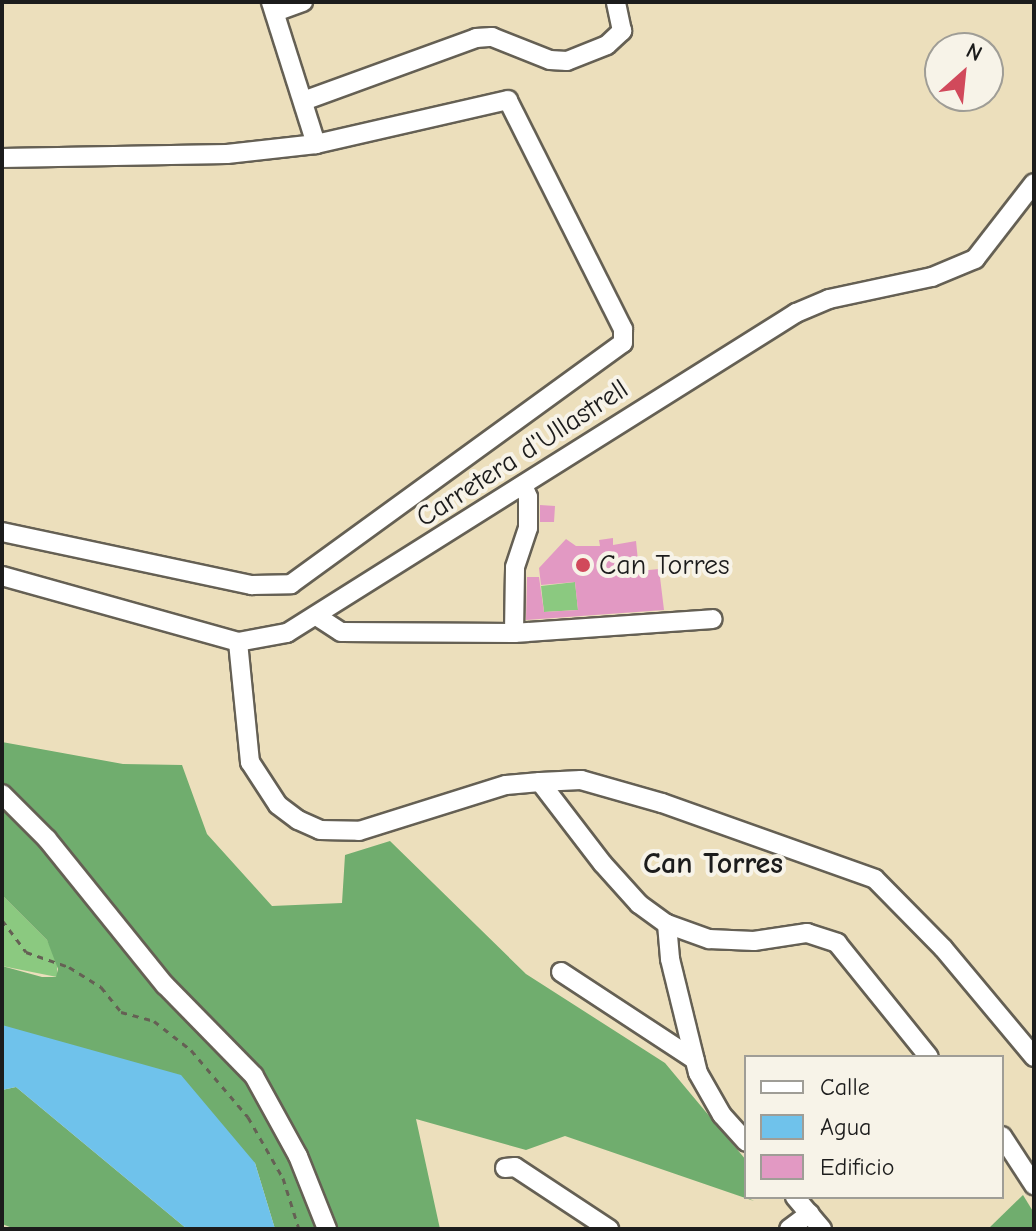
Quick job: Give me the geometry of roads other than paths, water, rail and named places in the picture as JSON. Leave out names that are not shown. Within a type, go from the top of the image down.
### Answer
[{"type":"street","points":[[303,2],[273,7],[306,100],[316,144]]},
{"type":"street","points":[[306,100],[476,38],[492,37],[550,60],[567,61],[607,45],[622,31],[616,2]]},
{"type":"street","points":[[2,158],[227,154],[316,144],[508,100],[623,329],[623,343],[291,584],[252,585],[2,532]]},
{"type":"street","name":"Carretera d'Ullastrell","points":[[2,576],[238,642],[287,633],[318,617],[796,313],[829,299],[932,277],[975,259],[1034,183]]},
{"type":"street","points":[[514,633],[515,567],[528,528],[523,485]]},
{"type":"street","points":[[318,617],[341,632],[514,633],[713,619]]},
{"type":"street","points":[[238,642],[244,737],[250,762],[278,805],[320,830],[359,831],[506,785],[540,782],[581,780],[662,803],[875,879],[943,948],[1034,1057]]},
{"type":"street","points":[[540,782],[621,884],[667,924],[709,939],[754,941],[807,933],[837,943],[927,1055]]},
{"type":"street","points":[[2,794],[47,839],[141,958],[254,1076],[298,1156],[327,1229]]},
{"type":"street","points":[[667,924],[670,959],[695,1060],[722,1115],[744,1140]]},
{"type":"street","points":[[561,972],[695,1060]]},
{"type":"street","points":[[1004,1139],[1034,1185]]},
{"type":"street","points":[[505,1168],[515,1167],[609,1229]]},
{"type":"street","points":[[797,1199],[822,1229]]},
{"type":"street","points":[[789,1229],[810,1213]]},
{"type":"water","points":[[2,1025],[181,1075],[255,1163],[275,1229],[187,1229],[16,1087],[2,1090]]},
{"type":"place","name":"Can Torres","points":[[583,565]]},
{"type":"district","name":"Can Torres","points":[[713,864]]}]
